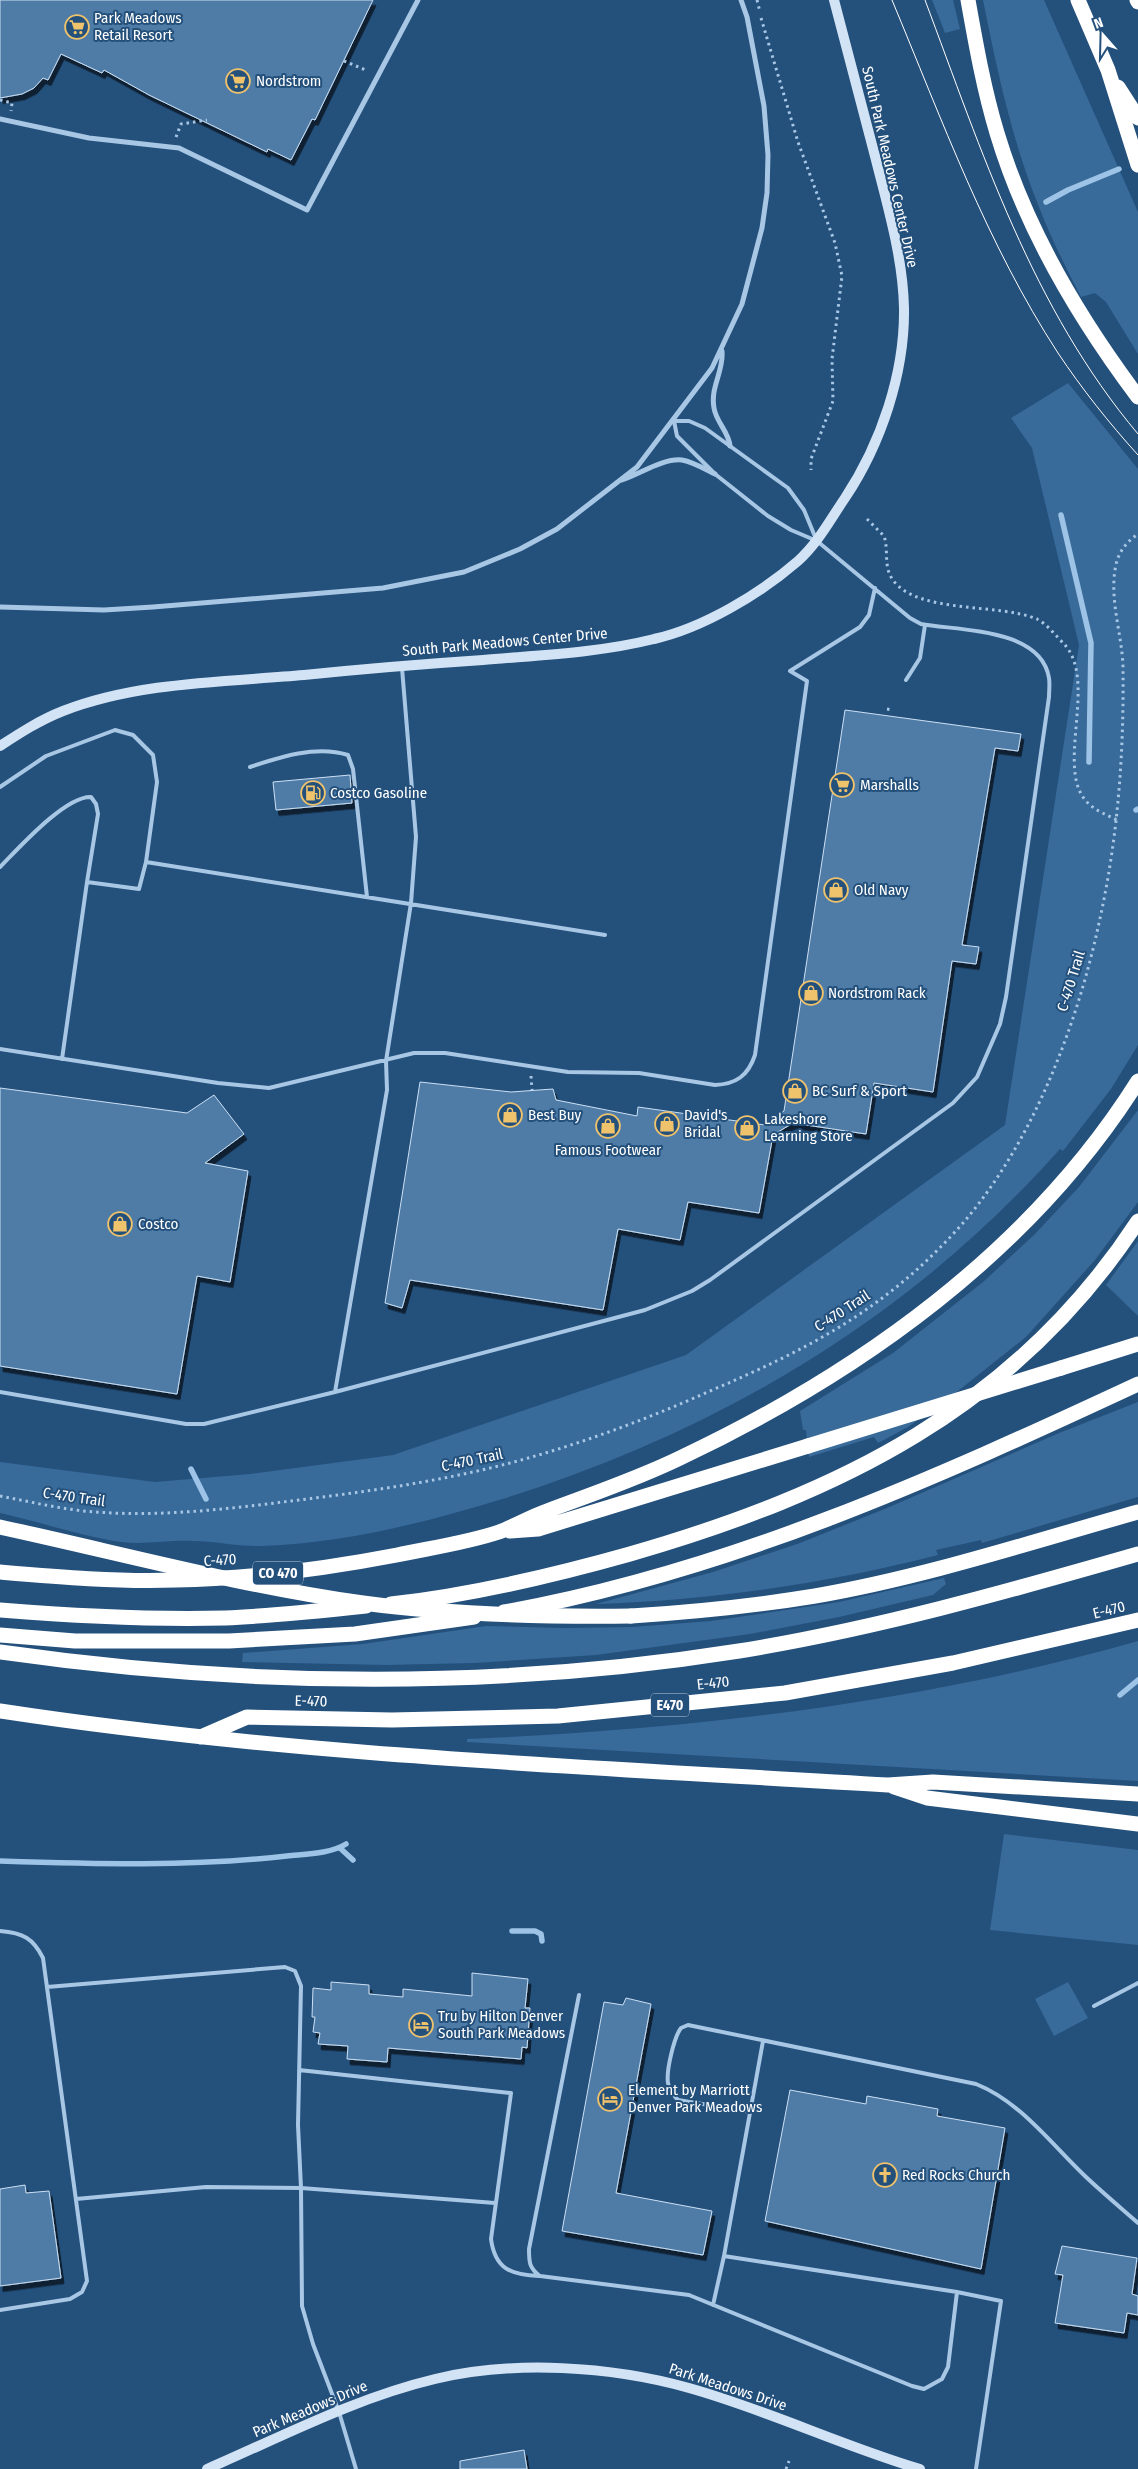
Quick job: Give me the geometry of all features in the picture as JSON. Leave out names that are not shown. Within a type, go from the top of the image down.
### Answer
[{"type":"highway","points":[[968,0],[983,83],[997,134],[1030,219],[1074,303],[1138,396]]},
{"type":"highway","points":[[1078,0],[1108,70],[1138,165]]},
{"type":"highway","points":[[1108,70],[1138,118]]},
{"type":"highway","points":[[499,1532],[545,1511],[636,1478],[718,1440],[810,1388],[901,1328],[989,1257],[1035,1214],[1092,1148],[1138,1081]]},
{"type":"highway","points":[[0,1610],[106,1617],[224,1618],[402,1603],[490,1588],[558,1573],[654,1547],[713,1528],[778,1504],[841,1477],[896,1449],[945,1417],[1009,1368],[1064,1317],[1098,1276],[1138,1221]]},
{"type":"highway","points":[[499,1532],[538,1529],[1138,1344]]},
{"type":"highway","points":[[0,1635],[109,1642],[208,1642],[328,1637],[400,1628],[554,1602],[664,1574],[756,1546],[833,1518],[940,1474],[1138,1384]]},
{"type":"highway","points":[[0,1527],[249,1582],[347,1601],[462,1613],[631,1616],[749,1605],[871,1584],[1138,1512]]},
{"type":"highway","name":"C-470","points":[[0,1572],[129,1580],[194,1580],[258,1575],[366,1561],[499,1532]]},
{"type":"highway","points":[[0,1652],[149,1670],[269,1678],[418,1680],[558,1672],[642,1664],[729,1652],[866,1627],[962,1604],[1138,1554]]},
{"type":"highway","name":"E-470","points":[[200,1738],[247,1717],[392,1720],[558,1716],[784,1693],[869,1680],[953,1663],[1138,1620]]},
{"type":"highway","points":[[0,1710],[200,1738],[466,1761],[888,1785],[933,1782],[1138,1794]]},
{"type":"highway","points":[[888,1785],[927,1798],[1138,1824]]},
{"type":"main road","name":"South Park Meadows Center Drive","points":[[0,746],[37,723],[62,711],[128,693],[192,685],[402,666],[593,651],[657,639],[689,627],[745,600],[798,561],[817,541],[853,486],[876,440],[887,409],[896,372],[904,308],[898,256],[884,191],[834,0]]},
{"type":"main road","name":"Park Meadows Drive","points":[[206,2469],[372,2398],[435,2379],[496,2369],[572,2369],[610,2372],[689,2388],[920,2469]]},
{"type":"street","points":[[0,119],[89,138],[173,147],[307,210],[418,0]]},
{"type":"street","points":[[0,607],[104,610],[153,607],[383,588],[464,572],[520,549],[557,529],[637,467],[674,421],[712,368],[742,304],[762,228],[767,192],[768,155],[764,106],[747,17],[741,0]]},
{"type":"street","points":[[722,348],[723,361],[713,388],[714,408],[719,423],[729,437],[730,446]]},
{"type":"street","points":[[619,481],[640,474],[664,461],[682,460],[715,474]]},
{"type":"lane","points":[[0,1392],[186,1424],[204,1424],[335,1392],[646,1310],[692,1291],[953,1103],[977,1077],[1000,1024],[1006,997],[1049,697],[1050,678],[1040,658],[1024,643],[1008,637],[925,625],[910,618],[817,541],[791,530],[768,516],[715,474],[677,436],[674,421],[690,421],[705,428],[788,488],[804,510],[817,541]]},
{"type":"lane","points":[[0,1049],[218,1083],[269,1088],[414,1053],[445,1053],[568,1072],[631,1072],[715,1085],[730,1084],[741,1078],[751,1068],[755,1055],[807,681],[790,671],[860,627],[869,615],[875,588]]},
{"type":"lane","points":[[906,680],[920,658],[925,625]]},
{"type":"lane","points":[[335,1392],[387,1090],[386,1061],[411,903],[416,837],[402,666]]},
{"type":"lane","points":[[0,787],[46,756],[115,730],[133,735],[153,755],[157,782],[146,862],[139,889],[86,882]]},
{"type":"lane","points":[[250,767],[284,756],[335,751],[348,754],[352,770],[367,897]]},
{"type":"lane","points":[[0,867],[34,831],[67,806],[85,797],[91,797],[96,804],[98,814],[86,882],[62,1058]]},
{"type":"lane","points":[[146,862],[605,935]]},
{"type":"lane","points":[[0,1930],[28,1938],[36,1944],[43,1958],[86,2281],[82,2292],[70,2299],[58,2303],[0,2310]]},
{"type":"lane","points":[[47,1987],[286,1966],[295,1971],[300,1986],[298,2125],[301,2188],[302,2306],[313,2344],[339,2412],[356,2469]]},
{"type":"lane","points":[[1094,2006],[1138,1984]]},
{"type":"lane","points":[[540,2276],[532,2270],[529,2262],[529,2249],[579,1995]]},
{"type":"lane","points":[[751,2112],[678,2100],[674,2096],[668,2081],[673,2049],[677,2034],[681,2028],[688,2025],[763,2042],[976,2084],[994,2092],[1024,2115],[1087,2178],[1138,2223]]},
{"type":"lane","points":[[714,2306],[763,2042]]},
{"type":"lane","points":[[299,2070],[511,2093],[491,2239],[492,2252],[510,2272],[523,2276],[540,2276],[689,2296],[853,2363],[924,2389],[942,2379],[948,2367],[958,2292]]},
{"type":"lane","points":[[76,2199],[206,2187],[301,2188],[495,2203]]},
{"type":"lane","points":[[724,2256],[958,2292],[1001,2301],[976,2469]]},
{"type":"path","points":[[756,0],[798,142],[835,243],[842,276],[832,359],[833,401],[811,459],[811,470]]},
{"type":"path","points":[[344,61],[378,75]]},
{"type":"path","points":[[173,147],[181,124],[208,120]]},
{"type":"path","points":[[867,519],[884,536],[888,567],[892,580],[915,598],[1016,614],[1038,620],[1067,648],[1075,665],[1079,690],[1074,746],[1078,787],[1087,802],[1097,810],[1118,820]]},
{"type":"path","name":"C-470 Trail","points":[[0,1496],[80,1511],[144,1513],[278,1503],[433,1480],[514,1462],[617,1429],[766,1367],[846,1325],[906,1279],[950,1236],[973,1210],[1008,1160],[1023,1133],[1058,1056],[1082,990],[1102,910],[1118,820],[1122,743],[1123,663],[1114,577],[1121,552],[1138,534]]},
{"type":"path","points":[[887,709],[893,710]]},
{"type":"path","points":[[786,2469],[789,2461]]},
{"type":"shaded area","points":[[932,0],[953,0],[960,29],[945,33]]},
{"type":"shaded area","points":[[983,0],[1044,0],[1138,212],[1138,354],[1106,302],[1095,293],[1081,297],[1049,230],[1029,182],[1013,131]]},
{"type":"shaded area","points":[[1068,383],[1138,469],[1138,1045],[1111,1089],[1063,1151],[1060,1149],[1002,1210],[940,1265],[875,1316],[807,1361],[736,1402],[662,1439],[585,1470],[506,1498],[386,1530],[325,1541],[263,1546],[192,1541],[121,1542],[0,1513],[0,1462],[155,1482],[250,1474],[393,1455],[686,1355],[1005,1125],[1079,645],[1032,448],[1011,418]]},
{"type":"shaded area","points":[[1138,1110],[1138,1202],[1095,1260],[1026,1337],[948,1399],[908,1427],[878,1443],[874,1437],[809,1457],[806,1430],[803,1430],[800,1411],[893,1353],[983,1282],[1034,1235],[1079,1187]]},
{"type":"shaded area","points":[[1138,1241],[1138,1316],[1106,1285]]},
{"type":"shaded area","points":[[1138,1402],[1138,1497],[982,1543],[981,1540],[936,1550],[938,1555],[853,1574],[768,1589],[682,1599],[596,1604],[713,1572],[800,1543],[887,1508],[1059,1433]]},
{"type":"shaded area","points":[[944,1578],[946,1584],[933,1595],[839,1617],[750,1634],[596,1655],[474,1663],[386,1665],[242,1662],[243,1653],[363,1644],[486,1626],[632,1627],[711,1621],[839,1602]]},
{"type":"shaded area","points":[[1138,1641],[1138,1781],[467,1742],[467,1739],[637,1728],[806,1710],[890,1697],[973,1681],[1056,1663]]},
{"type":"shaded area","points":[[1004,1834],[1138,1850],[1138,1945],[990,1930]]},
{"type":"shaded area","points":[[1068,1982],[1088,2018],[1054,2036],[1035,1999]]},
{"type":"building","name":"Nordstrom","points":[[0,0],[373,0],[315,120],[312,119],[291,160],[268,149],[267,152],[149,95],[104,70],[102,73],[61,54],[48,80],[43,78],[34,88],[22,94],[0,98]]},
{"type":"building","points":[[845,710],[1021,734],[1018,751],[995,748],[962,945],[979,947],[976,964],[952,961],[933,1092],[874,1083],[866,1134],[793,1123],[773,1135],[759,1213],[688,1202],[680,1240],[618,1229],[603,1310],[410,1280],[402,1308],[385,1303],[420,1082],[511,1092],[553,1089],[556,1100],[637,1116],[638,1107],[765,1125],[784,1111]]},
{"type":"building","points":[[350,775],[352,803],[276,810],[273,782]]},
{"type":"building","name":"Costco","points":[[0,1088],[187,1113],[214,1095],[244,1134],[205,1163],[248,1171],[230,1282],[197,1276],[177,1394],[0,1366]]},
{"type":"building","name":"Tru by Hilton Denver South Park Meadows","points":[[472,1973],[528,1979],[525,2008],[530,2008],[527,2048],[522,2047],[521,2059],[388,2048],[387,2062],[347,2059],[348,2046],[318,2044],[320,2033],[313,2032],[315,2017],[312,2017],[313,1988],[331,1990],[331,1982],[369,1985],[369,1994],[403,1997],[403,1989],[472,1996]]},
{"type":"building","name":"Element by Marriott Denver Park Meadows","points":[[626,1998],[651,2004],[616,2193],[712,2211],[703,2255],[562,2231],[604,2002],[623,2005]]},
{"type":"building","name":"Red Rocks Church","points":[[790,2090],[866,2104],[867,2096],[938,2109],[937,2116],[1005,2128],[981,2269],[765,2221]]},
{"type":"building","points":[[25,2185],[26,2193],[49,2191],[61,2278],[0,2286],[0,2189]]},
{"type":"building","points":[[1062,2246],[1137,2258],[1132,2294],[1138,2296],[1138,2315],[1127,2313],[1124,2333],[1055,2323],[1063,2275],[1055,2274]]},
{"type":"building","points":[[524,2450],[527,2469],[460,2469],[460,2461]]},
{"type":"waterway","points":[[1046,202],[1068,190],[1119,169]]},
{"type":"waterway","points":[[1061,515],[1091,643],[1089,762]]},
{"type":"waterway","points":[[191,1469],[206,1499]]},
{"type":"waterway","points":[[1120,1695],[1138,1680]]},
{"type":"waterway","points":[[0,1861],[108,1864],[215,1862],[318,1853],[333,1850],[346,1844]]},
{"type":"waterway","points":[[340,1848],[353,1860]]},
{"type":"waterway","points":[[512,1931],[535,1931],[541,1934],[542,1941]]},
{"type":"tram line","points":[[892,0],[967,181],[1009,269],[1067,366],[1096,406],[1138,455]]},
{"type":"tram line","points":[[925,0],[989,171],[1039,281],[1068,334],[1101,385],[1138,434]]},
{"type":"place","name":"Park Meadows Retail Resort","points":[[77,27]]},
{"type":"place","name":"Nordstrom","points":[[238,81]]},
{"type":"place","name":"Marshalls","points":[[842,785]]},
{"type":"place","name":"Costco Gasoline","points":[[313,793]]},
{"type":"place","name":"Old Navy","points":[[836,890]]},
{"type":"place","name":"Nordstrom Rack","points":[[811,993]]},
{"type":"place","name":"BC Surf & Sport","points":[[795,1091]]},
{"type":"place","name":"Best Buy","points":[[510,1115]]},
{"type":"place","name":"David's Bridal","points":[[667,1124]]},
{"type":"place","name":"Famous Footwear","points":[[608,1126]]},
{"type":"place","name":"Lakeshore Learning Store","points":[[747,1128]]},
{"type":"place","name":"Costco","points":[[120,1224]]},
{"type":"place","name":"Tru by Hilton Denver South Park Meadows","points":[[421,2025]]},
{"type":"place","name":"Element by Marriott Denver Park Meadows","points":[[610,2099]]},
{"type":"place","name":"Red Rocks Church","points":[[885,2175]]}]
